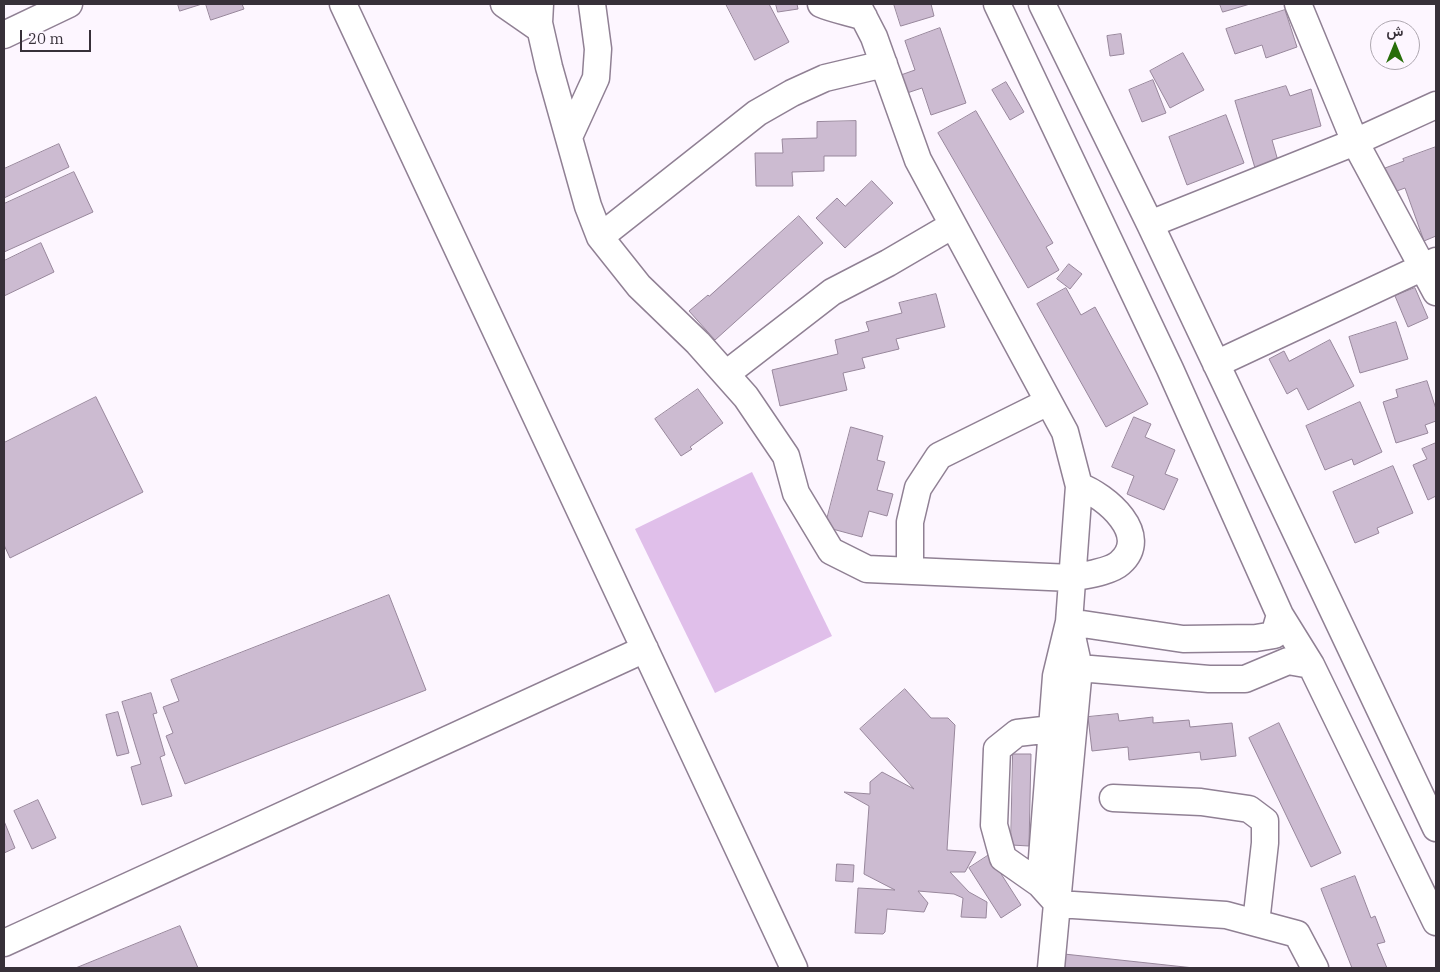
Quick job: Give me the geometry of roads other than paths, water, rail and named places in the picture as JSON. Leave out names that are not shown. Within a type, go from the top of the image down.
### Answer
[{"type":"street","points":[[4,35],[69,4]]},
{"type":"street","points":[[343,4],[794,968]]},
{"type":"street","points":[[504,4],[540,16],[549,68],[588,206],[600,237],[639,286],[698,343],[746,397],[786,456],[796,493],[831,551],[867,570],[1072,578],[1097,573],[1119,564],[1130,551],[1131,534],[1120,514],[1088,489],[1080,486]]},
{"type":"street","points":[[569,137],[596,78],[598,49],[592,4]]},
{"type":"street","points":[[821,4],[833,9],[853,13],[861,10],[874,37],[918,160],[1065,432],[1080,486],[1069,622],[1056,676],[1040,884]]},
{"type":"street","points":[[997,4],[1170,369],[1280,615],[1310,665],[1436,922]]},
{"type":"street","points":[[1042,4],[1150,224],[1436,828]]},
{"type":"street","points":[[1298,4],[1355,142],[1430,264],[1436,292]]},
{"type":"street","points":[[600,237],[757,113],[792,93],[825,78],[884,64]]},
{"type":"street","points":[[1150,224],[1355,142],[1436,105]]},
{"type":"street","points":[[726,374],[832,292],[888,264],[954,225]]},
{"type":"street","points":[[1216,364],[1430,264]]},
{"type":"street","points":[[910,571],[910,522],[918,488],[939,456],[1048,402]]},
{"type":"street","points":[[1069,622],[1184,639],[1256,638],[1274,635],[1280,615]]},
{"type":"street","points":[[1051,968],[1080,668],[1069,622]]},
{"type":"street","points":[[4,943],[645,649]]},
{"type":"street","points":[[1080,668],[1209,679],[1245,679],[1288,661],[1310,665]]},
{"type":"street","points":[[1052,729],[1017,732],[997,749],[994,825],[1003,858],[1040,884],[1058,904],[1226,915],[1297,934],[1315,968]]},
{"type":"street","points":[[1113,798],[1201,802],[1249,809],[1265,821],[1265,842],[1256,923]]}]
